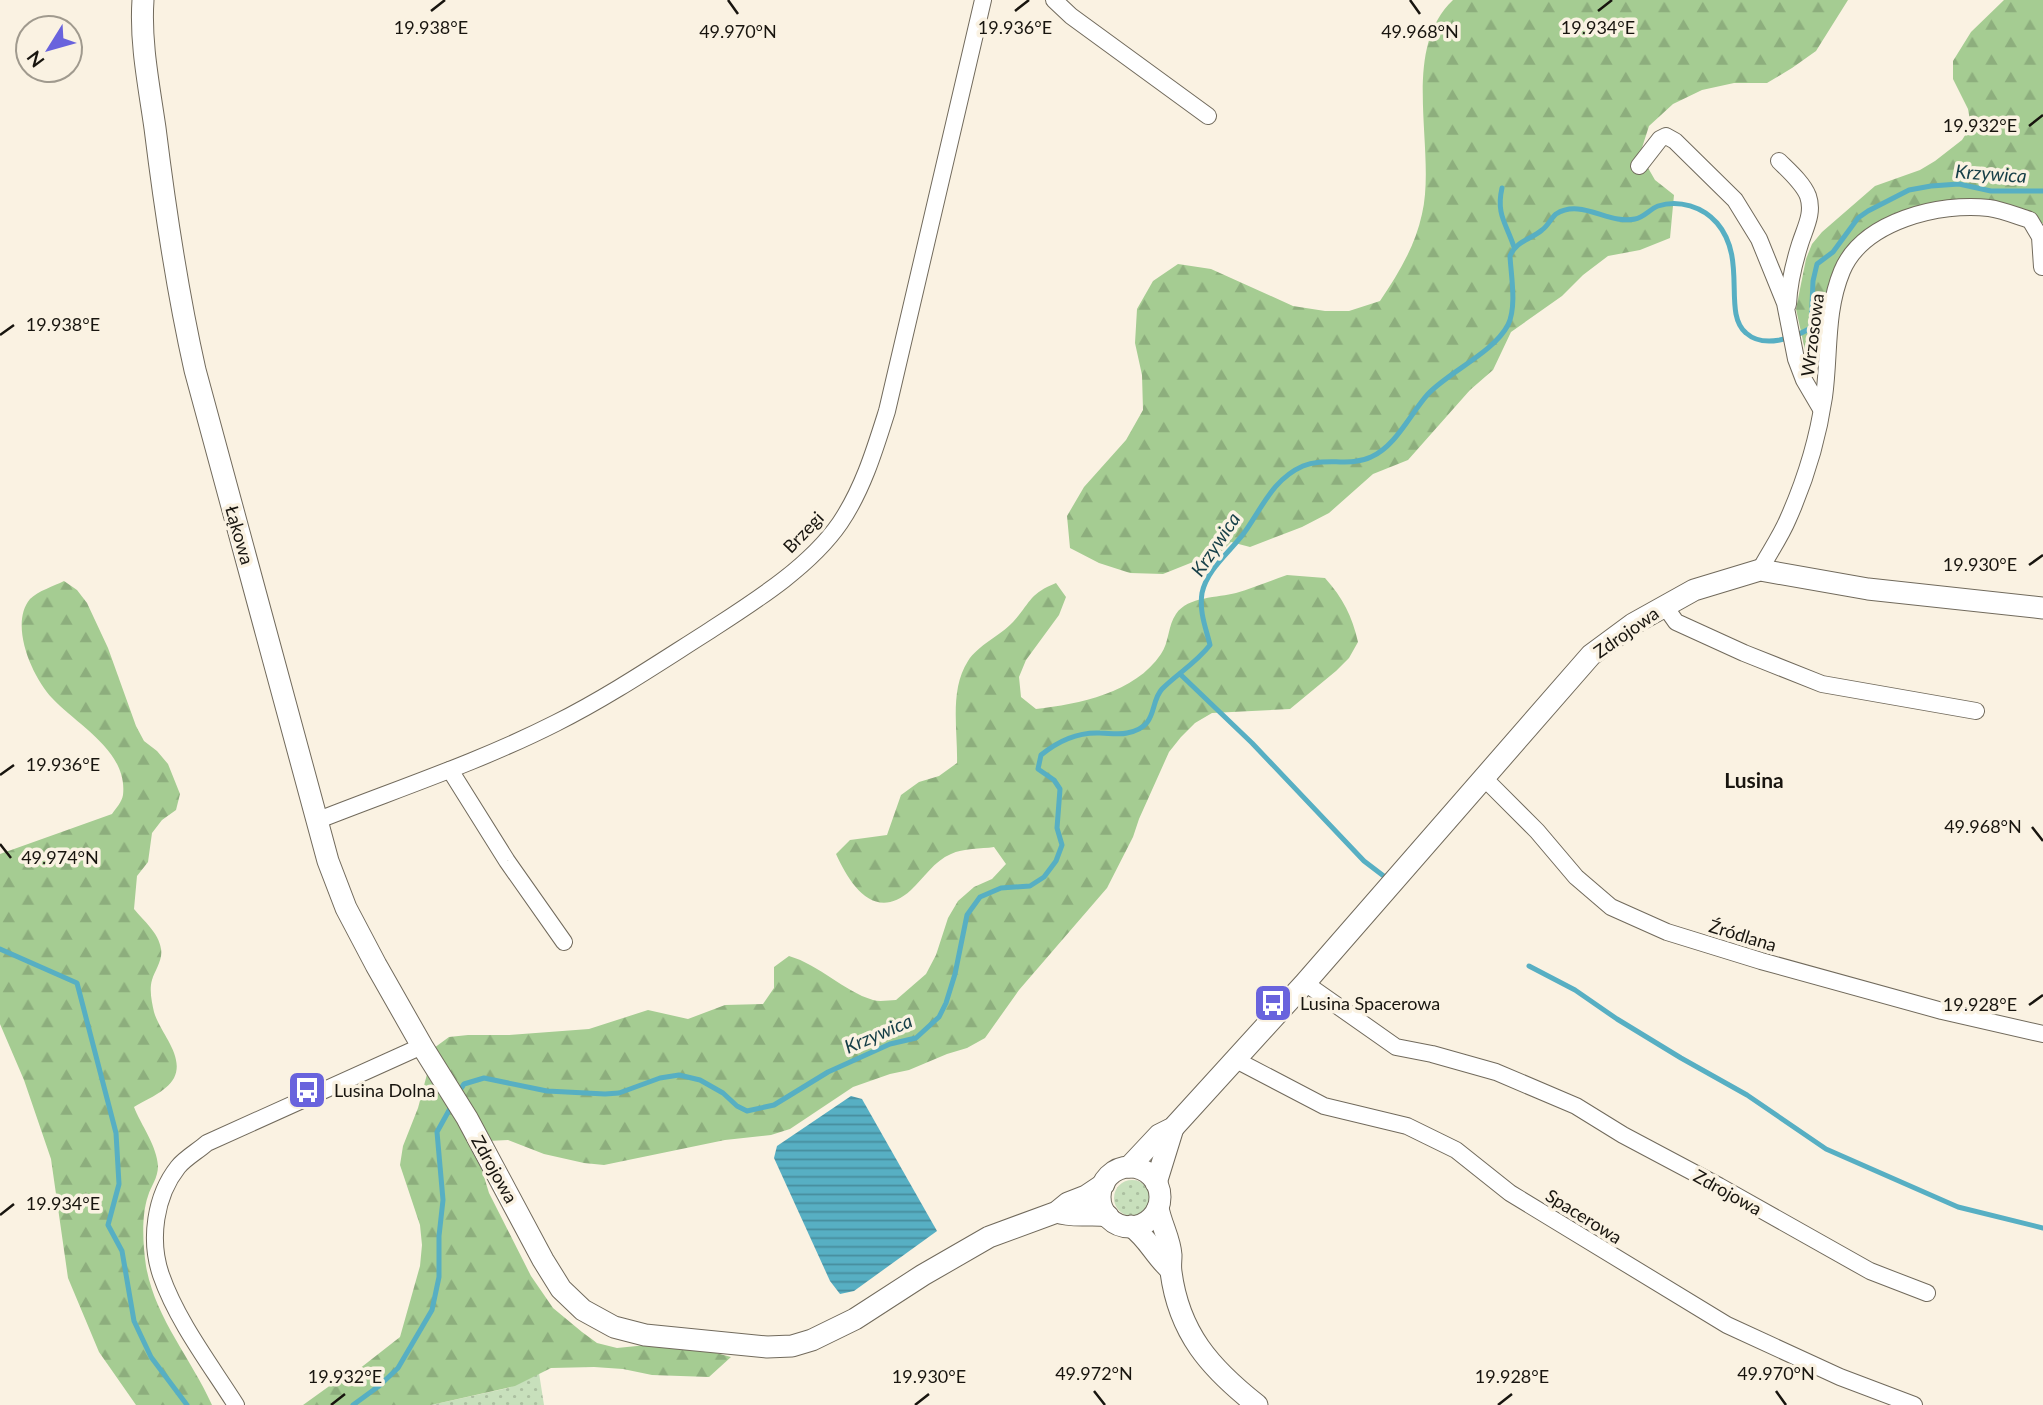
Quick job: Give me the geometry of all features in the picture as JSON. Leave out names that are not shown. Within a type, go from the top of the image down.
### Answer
[{"type":"street","name":"Łąkowa","points":[[143,0],[144,44],[151,97],[182,311],[198,382],[335,883],[422,1046]]},
{"type":"street","name":"Brzegi","points":[[316,821],[450,770],[558,723],[745,607],[811,556],[840,523],[868,470],[887,411],[983,0]]},
{"type":"street","points":[[1054,0],[1071,16],[1208,116]]},
{"type":"street","points":[[1639,166],[1660,139],[1666,136],[1675,141],[1735,201],[1759,239],[1787,310],[1804,380],[1821,410]]},
{"type":"street","points":[[1779,161],[1807,193],[1810,204],[1807,228],[1800,244],[1789,290],[1787,310]]},
{"type":"street","name":"Wrzosowa","points":[[1760,570],[1788,520],[1808,464],[1824,396],[1828,328],[1834,297],[1843,269],[1863,242],[1892,223],[1943,207],[1990,208],[2030,220],[2040,237],[2042,267]]},
{"type":"street","name":"Zdrojowa","points":[[1129,1167],[1159,1135],[1173,1128],[1306,983],[1591,655],[1633,624],[1693,590],[1760,570],[1868,589],[2043,608]]},
{"type":"street","points":[[1664,606],[1676,622],[1822,684],[1976,711]]},
{"type":"street","points":[[450,770],[507,862],[564,942]]},
{"type":"street","name":"Źródlana","points":[[1484,778],[1537,831],[1576,877],[1611,907],[1667,932],[1761,961],[1942,1011],[2043,1034]]},
{"type":"street","name":"Zdrojowa","points":[[1306,983],[1396,1047],[1496,1072],[1577,1105],[1623,1135],[1870,1271],[1927,1293]]},
{"type":"street","points":[[236,1405],[181,1316],[160,1274],[154,1239],[159,1201],[178,1166],[207,1143],[422,1046]]},
{"type":"street","name":"Zdrojowa","points":[[422,1046],[467,1118],[561,1289],[583,1310],[614,1327],[645,1335],[767,1347],[792,1346],[812,1340],[855,1319],[989,1237],[1057,1212],[1068,1203],[1086,1196],[1104,1184]]},
{"type":"street","name":"Spacerowa","points":[[1236,1060],[1324,1106],[1407,1126],[1456,1150],[1510,1192],[1727,1325],[1839,1377],[1914,1405]]},
{"type":"street","name":"Zdrojowa","points":[[1156,1183],[1173,1128]]},
{"type":"street","points":[[1131,1226],[1147,1222],[1158,1208],[1160,1200],[1156,1183],[1144,1171],[1129,1167],[1114,1172],[1104,1184],[1101,1201],[1108,1216],[1115,1222],[1131,1226],[1144,1236],[1159,1259],[1170,1269]]},
{"type":"street","points":[[1158,1208],[1171,1255],[1170,1269],[1185,1323],[1198,1347],[1218,1373],[1257,1405]]},
{"type":"street","name":"Zdrojowa","points":[[1057,1212],[1069,1216],[1108,1216]]},
{"type":"green space","points":[[1453,0],[1848,0],[1816,51],[1792,68],[1767,83],[1734,83],[1702,90],[1673,104],[1649,126],[1640,154],[1655,180],[1674,195],[1670,238],[1640,250],[1608,256],[1562,296],[1511,332],[1493,370],[1470,390],[1408,460],[1373,474],[1329,513],[1302,527],[1250,547],[1231,542],[1223,550],[1163,574],[1130,573],[1099,563],[1070,548],[1067,516],[1084,487],[1126,440],[1143,410],[1142,375],[1135,343],[1137,309],[1153,281],[1178,264],[1211,269],[1293,306],[1325,311],[1349,311],[1380,301],[1410,249],[1422,214],[1426,161],[1423,73],[1427,46],[1437,21]]},
{"type":"green space","points":[[2004,0],[2043,0],[2043,223],[2036,224],[2003,214],[1934,209],[1861,240],[1820,336],[1805,350],[1796,309],[1806,259],[1812,244],[1875,186],[1920,170],[1962,140],[1971,126],[1968,109],[1953,79],[1953,61],[1971,32]]},
{"type":"green space","points":[[1287,575],[1325,578],[1337,593],[1350,616],[1358,642],[1349,658],[1290,709],[1212,713],[1195,723],[1181,737],[1169,752],[1133,837],[1107,888],[1019,990],[985,1038],[967,1048],[909,1070],[853,1087],[790,1129],[771,1135],[725,1140],[604,1165],[544,1154],[508,1140],[487,1141],[478,1157],[489,1193],[531,1276],[553,1308],[597,1343],[617,1348],[657,1344],[694,1347],[731,1357],[709,1377],[652,1375],[594,1367],[551,1368],[515,1386],[431,1405],[303,1405],[335,1382],[354,1373],[400,1337],[420,1266],[422,1245],[420,1225],[400,1165],[403,1146],[418,1108],[434,1048],[449,1037],[589,1029],[648,1010],[688,1019],[725,1005],[763,1004],[774,988],[774,967],[789,956],[811,965],[862,996],[876,1001],[896,1000],[926,974],[936,955],[948,918],[958,901],[974,887],[992,879],[1006,864],[994,847],[956,852],[939,861],[911,890],[886,903],[865,896],[856,888],[836,854],[850,840],[887,835],[901,795],[919,782],[939,776],[957,763],[956,698],[962,672],[972,655],[1008,627],[1035,595],[1056,583],[1066,597],[1059,615],[1026,660],[1019,677],[1021,697],[1036,709],[1088,700],[1121,687],[1150,667],[1164,650],[1171,623],[1181,608],[1196,601],[1236,593]]},
{"type":"green space","points":[[64,581],[77,590],[87,603],[108,648],[136,726],[144,741],[168,764],[180,794],[176,810],[162,820],[152,833],[148,862],[137,876],[134,909],[160,943],[161,957],[152,980],[151,996],[157,1020],[174,1053],[177,1070],[166,1087],[134,1107],[152,1143],[158,1166],[146,1204],[143,1240],[146,1266],[165,1320],[212,1405],[136,1405],[99,1352],[68,1278],[51,1159],[24,1080],[0,1024],[0,854],[112,814],[123,795],[118,765],[99,740],[44,689],[31,664],[22,636],[24,610],[30,599]]},
{"type":"green space","points":[[1132,1180],[1144,1186],[1150,1198],[1144,1210],[1132,1216],[1120,1210],[1114,1198],[1120,1186]]},
{"type":"green space","points":[[539,1373],[544,1405],[431,1405],[508,1388]]},
{"type":"water","points":[[851,1096],[862,1099],[937,1231],[854,1291],[840,1294],[830,1281],[774,1158],[777,1146]]},
{"type":"waterway","name":"Krzywica","points":[[458,1093],[464,1084],[484,1078],[547,1091],[619,1093],[660,1078],[679,1075],[700,1080],[747,1111],[774,1105],[828,1072],[890,1044],[916,1038],[939,1017],[946,1003],[967,915],[980,897],[1001,888],[1030,886],[1044,877],[1056,861],[1062,845],[1057,828],[1060,789],[1054,780],[1038,769],[1041,755],[1076,736],[1092,733],[1124,734],[1144,726],[1162,689],[1210,645],[1201,607],[1205,584],[1276,486],[1293,472],[1311,463],[1363,460],[1380,452],[1395,438],[1428,394],[1492,344],[1501,335],[1511,317],[1513,291],[1510,256],[1516,247],[1544,228],[1556,214],[1575,209],[1625,220],[1641,217],[1658,206],[1674,203],[1705,213],[1717,223],[1726,237],[1731,253],[1734,299],[1739,324],[1753,338],[1770,341],[1787,338],[1811,328],[1813,281],[1817,264],[1833,252],[1858,218],[1868,211],[1909,190],[1931,186],[1959,184],[1991,191],[2043,191]]},
{"type":"waterway","points":[[1502,188],[1501,212],[1514,247]]},
{"type":"waterway","points":[[1180,674],[1252,743],[1364,861],[1385,877]]},
{"type":"waterway","points":[[0,949],[77,983],[116,1133],[119,1184],[108,1225],[122,1251],[134,1321],[151,1357],[187,1405]]},
{"type":"waterway","points":[[1529,966],[1575,990],[1617,1019],[1747,1095],[1826,1149],[1958,1207],[2043,1228]]},
{"type":"waterway","name":"Krzywica","points":[[353,1405],[398,1368],[432,1310],[439,1277],[439,1236],[443,1200],[437,1132],[452,1105]]},
{"type":"place","name":"Lusina Spacerowa","points":[[1273,1003]]},
{"type":"place","name":"Lusina Dolna","points":[[307,1090]]},
{"type":"district","name":"Lusina","points":[[1754,779]]}]
